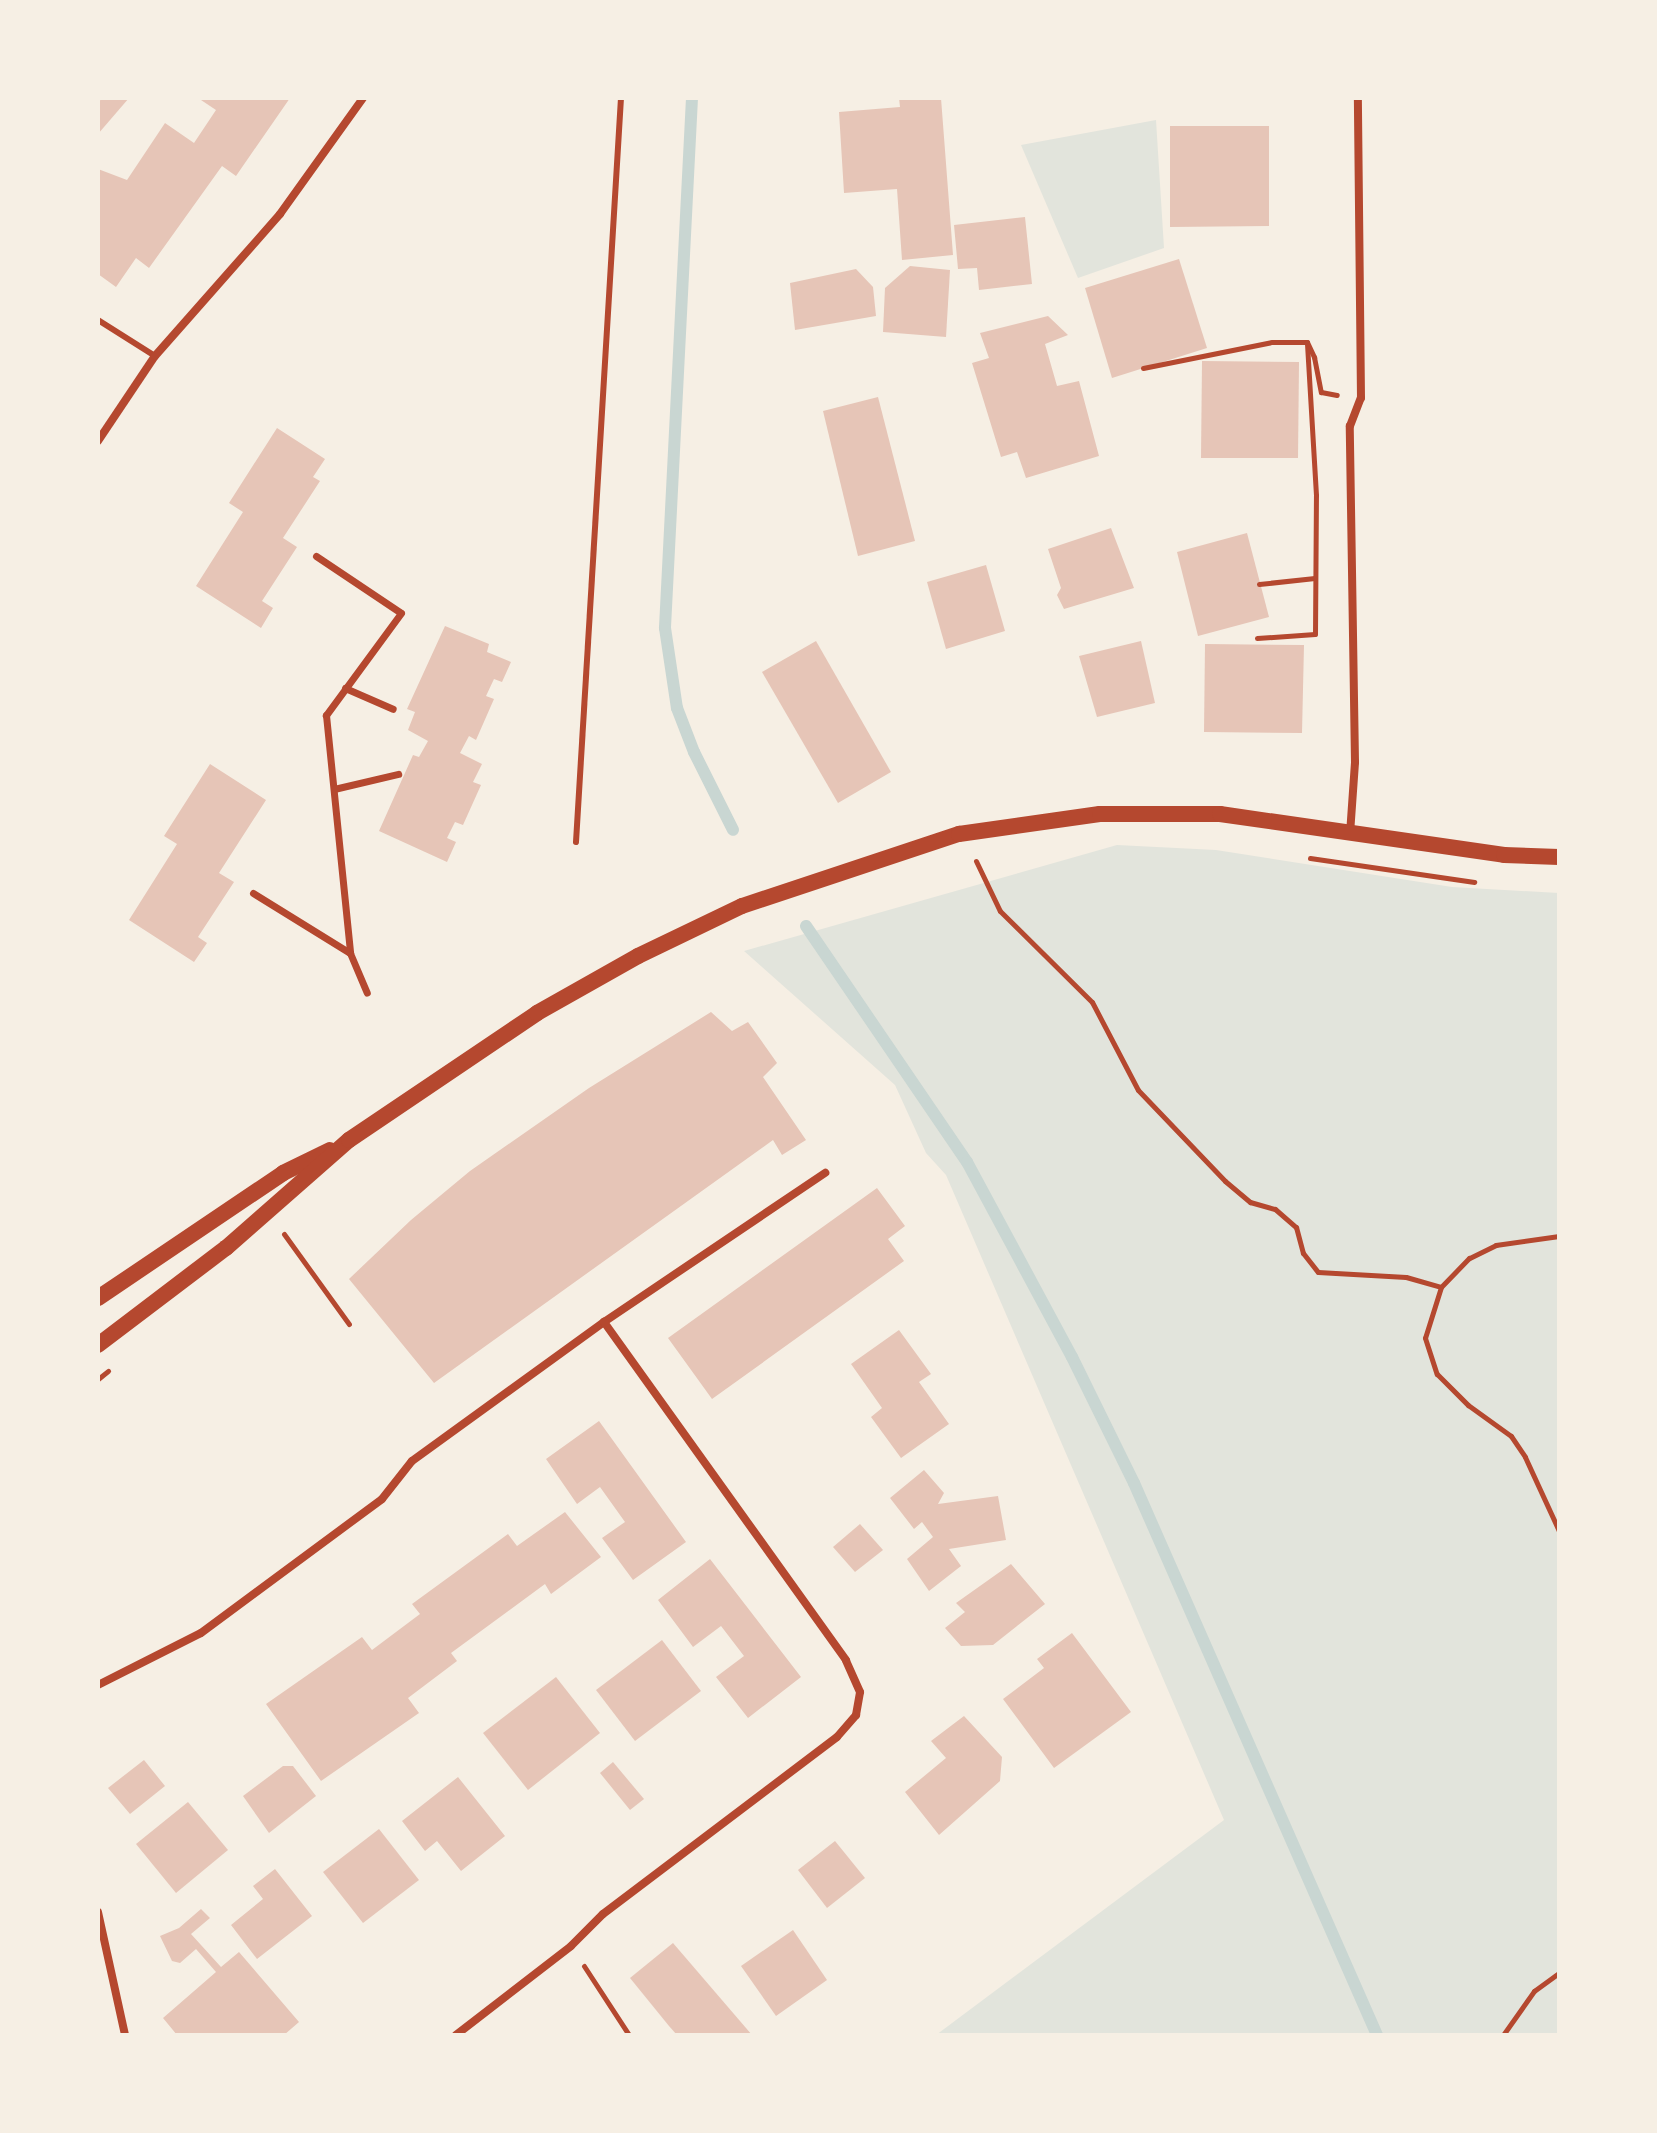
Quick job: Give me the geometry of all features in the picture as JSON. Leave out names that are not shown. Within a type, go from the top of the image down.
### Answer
[{"type":"main road","points":[[98,1345],[226,1248],[349,1140],[537,1013],[638,956],[742,906],[959,834],[1100,814],[1220,814],[1504,855],[1559,857]]},
{"type":"main road","points":[[98,1298],[283,1173],[349,1140]]},
{"type":"street","points":[[98,441],[155,356],[280,214],[363,98]]},
{"type":"street","points":[[1350,834],[1355,762],[1350,426],[1361,398],[1358,98]]},
{"type":"street","points":[[316,556],[401,613],[326,715],[350,953],[367,993]]},
{"type":"street","points":[[345,688],[393,709]]},
{"type":"street","points":[[334,789],[398,774]]},
{"type":"street","points":[[253,893],[350,953]]},
{"type":"street","points":[[98,1685],[201,1633],[382,1499],[412,1461],[604,1322],[825,1173]]},
{"type":"street","points":[[456,2035],[571,1946],[603,1914],[837,1737],[856,1715],[860,1692],[846,1660],[604,1322]]},
{"type":"street","points":[[98,1912],[125,2035]]},
{"type":"lane","points":[[576,842],[621,98]]},
{"type":"lane","points":[[98,320],[155,356]]},
{"type":"path","points":[[1143,368],[1272,342],[1307,342]]},
{"type":"path","points":[[1307,342],[1321,392],[1361,398]]},
{"type":"path","points":[[1257,638],[1315,634],[1316,495],[1307,342]]},
{"type":"path","points":[[1259,584],[1315,578]]},
{"type":"path","points":[[1303,857],[1483,882]]},
{"type":"path","points":[[963,864],[992,858]]},
{"type":"path","points":[[976,861],[1000,911],[1092,1002],[1138,1090],[1225,1181],[1250,1202],[1275,1209],[1296,1227],[1303,1253],[1318,1272],[1406,1277],[1441,1287]]},
{"type":"path","points":[[268,1210],[349,1324]]},
{"type":"path","points":[[1559,1236],[1496,1245],[1469,1258],[1441,1287],[1425,1338],[1437,1374],[1468,1405],[1511,1436],[1525,1457],[1559,1531]]},
{"type":"path","points":[[571,1946],[629,2035]]},
{"type":"path","points":[[1503,2035],[1534,1991],[1559,1973]]},
{"type":"shaded area","points":[[1156,120],[1164,248],[1078,278],[1021,145]]},
{"type":"shaded area","points":[[1117,845],[1216,850],[1452,887],[1559,893],[1559,2035],[936,2035],[1224,1820],[946,1175],[926,1153],[895,1085],[744,951]]},
{"type":"building","points":[[102,98],[129,98],[98,134],[98,103]]},
{"type":"building","points":[[198,98],[290,98],[236,176],[222,166],[149,268],[136,258],[116,287],[98,274],[98,169],[127,180],[165,123],[194,143],[216,110]]},
{"type":"building","points":[[899,98],[941,98],[953,255],[902,260],[897,189],[844,193],[839,112],[900,107]]},
{"type":"building","points":[[1170,126],[1269,126],[1269,226],[1170,227]]},
{"type":"building","points":[[1025,217],[1032,284],[979,290],[977,268],[958,269],[954,225]]},
{"type":"building","points":[[1179,259],[1207,348],[1112,378],[1085,288]]},
{"type":"building","points":[[910,266],[950,270],[946,337],[883,332],[885,288]]},
{"type":"building","points":[[856,269],[873,287],[876,316],[795,330],[790,283]]},
{"type":"building","points":[[1048,316],[1068,335],[1045,344],[1057,386],[1079,381],[1099,456],[1026,478],[1017,452],[1001,457],[972,363],[989,358],[980,333]]},
{"type":"building","points":[[1202,361],[1299,362],[1298,458],[1201,458]]},
{"type":"building","points":[[878,397],[915,541],[858,556],[823,411]]},
{"type":"building","points":[[277,428],[325,459],[313,477],[320,481],[283,538],[297,547],[262,601],[273,608],[261,628],[196,586],[243,512],[229,503]]},
{"type":"building","points":[[1111,528],[1134,588],[1064,609],[1057,595],[1061,588],[1048,549]]},
{"type":"building","points":[[1247,533],[1269,617],[1198,636],[1177,552]]},
{"type":"building","points":[[986,565],[1005,631],[946,649],[927,582]]},
{"type":"building","points":[[445,626],[489,644],[487,652],[511,662],[502,682],[494,679],[486,696],[494,699],[476,740],[469,736],[460,753],[482,764],[473,782],[481,785],[463,825],[455,822],[447,838],[456,842],[447,862],[379,831],[413,755],[419,757],[428,741],[408,730],[415,712],[407,709]]},
{"type":"building","points":[[816,641],[891,772],[838,803],[762,672]]},
{"type":"building","points":[[1141,641],[1155,703],[1097,717],[1079,656]]},
{"type":"building","points":[[1205,644],[1304,645],[1302,733],[1204,732]]},
{"type":"building","points":[[210,764],[266,800],[219,873],[234,882],[198,937],[207,943],[194,962],[129,920],[177,844],[164,836]]},
{"type":"building","points":[[711,1012],[732,1031],[748,1022],[777,1063],[763,1077],[806,1140],[782,1155],[773,1140],[434,1383],[349,1279],[411,1220],[470,1171],[589,1088]]},
{"type":"building","points":[[877,1188],[905,1226],[888,1239],[904,1261],[712,1399],[668,1338]]},
{"type":"building","points":[[899,1330],[931,1374],[919,1382],[949,1424],[901,1458],[871,1417],[882,1408],[851,1364]]},
{"type":"building","points":[[599,1421],[686,1542],[633,1580],[602,1538],[625,1522],[600,1487],[577,1504],[546,1459]]},
{"type":"building","points":[[924,1470],[944,1493],[938,1504],[998,1496],[1006,1540],[949,1549],[961,1566],[929,1591],[907,1559],[933,1537],[922,1522],[914,1529],[890,1498]]},
{"type":"building","points":[[565,1512],[601,1557],[551,1594],[545,1584],[451,1653],[457,1661],[408,1698],[419,1713],[321,1781],[266,1704],[362,1637],[372,1650],[420,1614],[412,1604],[508,1534],[517,1546]]},
{"type":"building","points":[[860,1524],[883,1550],[855,1572],[833,1547]]},
{"type":"building","points":[[710,1559],[801,1677],[748,1718],[716,1677],[744,1656],[721,1626],[693,1647],[658,1600]]},
{"type":"building","points":[[1011,1564],[1045,1604],[993,1645],[961,1646],[945,1628],[965,1612],[956,1603]]},
{"type":"building","points":[[1072,1633],[1131,1712],[1054,1768],[1003,1699],[1044,1668],[1037,1659]]},
{"type":"building","points":[[662,1640],[701,1691],[635,1741],[596,1690]]},
{"type":"building","points":[[556,1677],[600,1733],[528,1790],[483,1733]]},
{"type":"building","points":[[964,1716],[1002,1757],[1000,1781],[939,1835],[905,1792],[946,1758],[931,1741]]},
{"type":"building","points":[[144,1760],[165,1786],[130,1814],[108,1788]]},
{"type":"building","points":[[613,1762],[644,1799],[630,1810],[600,1773]]},
{"type":"building","points":[[283,1766],[293,1766],[316,1796],[269,1833],[243,1796]]},
{"type":"building","points":[[458,1777],[505,1836],[461,1871],[437,1841],[425,1851],[402,1821]]},
{"type":"building","points":[[188,1802],[228,1850],[176,1893],[136,1844]]},
{"type":"building","points":[[379,1829],[419,1880],[363,1923],[323,1872]]},
{"type":"building","points":[[835,1841],[865,1878],[827,1908],[798,1870]]},
{"type":"building","points":[[275,1869],[312,1916],[257,1959],[231,1925],[263,1899],[253,1886]]},
{"type":"building","points":[[201,1909],[210,1918],[191,1934],[221,1967],[239,1952],[299,2022],[284,2035],[177,2035],[163,2018],[216,1972],[196,1949],[180,1963],[172,1961],[160,1936],[179,1928]]},
{"type":"building","points":[[793,1930],[827,1980],[776,2016],[741,1966]]},
{"type":"building","points":[[673,1943],[752,2035],[677,2035],[669,2026],[630,1978]]},
{"type":"waterway","points":[[692,98],[665,628],[677,708],[694,752],[733,830]]},
{"type":"waterway","points":[[806,926],[967,1162],[1072,1357],[1134,1483],[1377,2035]]}]
